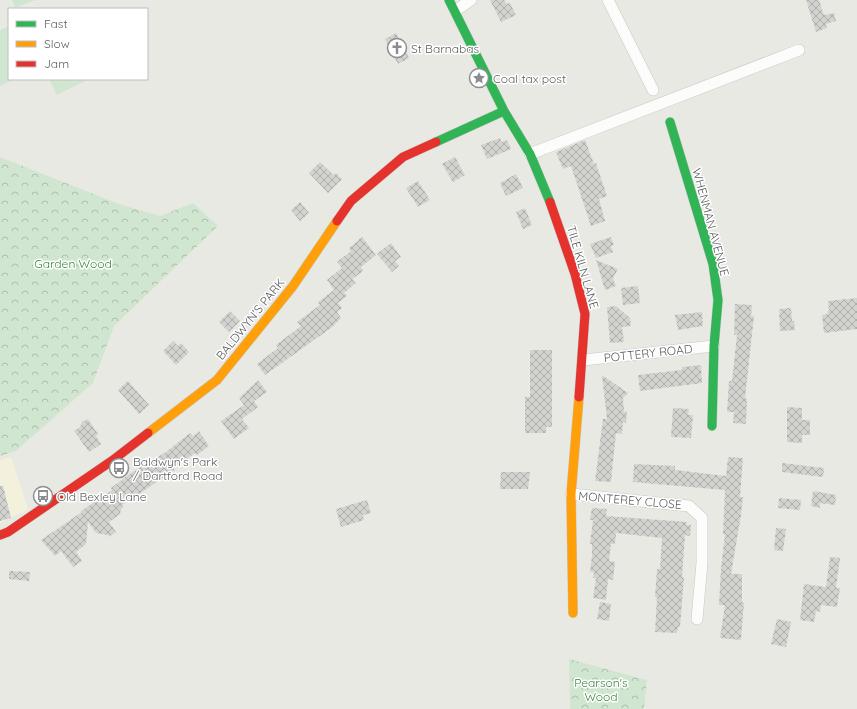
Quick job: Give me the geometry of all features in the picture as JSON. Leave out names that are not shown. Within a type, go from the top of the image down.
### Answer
[{"type":"street","name":"TILE KILN LANE","points":[[449,0],[504,111],[530,154],[556,217],[575,274],[585,314],[583,360],[571,494],[573,613]]},
{"type":"street","points":[[455,11],[471,0]]},
{"type":"street","points":[[608,0],[653,90]]},
{"type":"street","points":[[530,154],[799,50]]},
{"type":"street","name":"BALDWYN'S PARK","points":[[0,535],[8,532],[113,460],[217,380],[293,286],[351,201],[368,186],[403,157],[504,111]]},
{"type":"street","name":"WHENMAN AVENUE","points":[[670,122],[713,264],[718,300],[714,346],[712,426]]},
{"type":"street","name":"POTTERY ROAD","points":[[583,360],[714,346]]},
{"type":"street","name":"MONTEREY CLOSE","points":[[571,494],[690,506],[702,518],[702,562],[697,619]]},
{"type":"shaded area","points":[[11,457],[28,509],[0,523],[0,460]]},
{"type":"green space","points":[[12,0],[35,0],[15,8]]},
{"type":"green space","points":[[8,26],[8,80],[12,80],[0,86],[0,30]]},
{"type":"green space","points":[[50,80],[87,80],[57,95]]},
{"type":"green space","name":"Garden Wood","points":[[0,157],[119,204],[160,216],[193,203],[218,226],[114,326],[93,383],[16,451],[0,456]]},
{"type":"green space","name":"Pearson's Wood","points":[[569,659],[647,680],[644,709],[570,709]]},
{"type":"building","points":[[490,0],[504,0],[507,4],[510,3],[516,15],[501,22]]},
{"type":"building","points":[[806,0],[819,0],[824,15],[834,13],[836,21],[826,24],[827,28],[816,32]]},
{"type":"building","name":"St Barnabas","points":[[396,33],[409,58],[398,64],[385,39]]},
{"type":"building","points":[[500,138],[501,142],[507,140],[511,149],[487,159],[481,145]]},
{"type":"building","points":[[585,140],[594,164],[596,163],[607,196],[599,199],[605,221],[591,226],[571,166],[563,169],[556,152]]},
{"type":"building","points":[[455,157],[465,175],[453,182],[442,164]]},
{"type":"building","points":[[320,162],[334,175],[336,173],[342,179],[328,193],[309,173]]},
{"type":"building","points":[[516,174],[523,188],[506,196],[500,183]]},
{"type":"building","points":[[418,181],[430,200],[418,207],[406,188]]},
{"type":"building","points":[[300,202],[309,213],[300,221],[291,210]]},
{"type":"building","points":[[525,208],[532,225],[523,229],[516,212]]},
{"type":"building","points":[[362,237],[376,255],[361,267],[363,271],[352,279],[356,283],[344,293],[347,296],[338,303],[342,308],[337,312],[341,318],[331,328],[265,375],[257,364],[278,348],[276,345],[301,326],[297,322],[320,305],[318,302],[334,290],[327,280],[342,268],[337,262],[351,251],[349,248]]},
{"type":"building","points":[[611,237],[614,245],[611,246],[613,252],[596,258],[590,244]]},
{"type":"building","points":[[391,243],[401,257],[395,261],[399,266],[392,272],[377,254]]},
{"type":"building","points":[[596,260],[618,269],[613,278],[616,286],[605,290]]},
{"type":"building","points":[[638,286],[640,303],[623,305],[621,288]]},
{"type":"building","points":[[857,298],[857,329],[824,333],[822,315],[828,314],[828,301]]},
{"type":"building","points":[[735,304],[752,305],[751,316],[754,316],[745,398],[747,399],[746,424],[733,423],[734,412],[727,412],[729,381],[732,381],[737,335],[734,335]]},
{"type":"building","points":[[616,306],[630,318],[631,326],[622,327],[624,342],[610,343],[607,307]]},
{"type":"building","points":[[791,308],[792,321],[794,321],[795,330],[780,331],[779,309]]},
{"type":"building","points":[[230,311],[240,321],[229,332],[219,322]]},
{"type":"building","points":[[702,312],[703,326],[678,330],[675,315]]},
{"type":"building","points":[[173,341],[178,346],[181,343],[189,352],[176,365],[163,351]]},
{"type":"building","points":[[530,350],[552,350],[552,427],[546,427],[546,433],[525,433],[525,397],[530,397]]},
{"type":"building","points":[[701,365],[702,383],[640,391],[638,375],[682,370],[682,367]]},
{"type":"building","points":[[602,375],[628,393],[623,398],[624,412],[627,411],[626,423],[623,422],[622,434],[616,433],[611,482],[595,481],[603,419],[607,419]]},
{"type":"building","points":[[258,380],[267,392],[254,401],[258,407],[242,419],[249,428],[234,439],[221,421],[244,405],[239,398]]},
{"type":"building","points":[[128,381],[149,405],[139,414],[118,390]]},
{"type":"building","points":[[787,407],[802,408],[802,420],[810,420],[810,435],[802,435],[802,443],[787,442]]},
{"type":"building","points":[[673,408],[689,409],[688,415],[693,415],[691,438],[671,437]]},
{"type":"building","points":[[88,419],[98,434],[96,436],[101,444],[89,452],[74,431],[80,427],[82,422]]},
{"type":"building","points":[[199,431],[209,446],[197,455],[195,453],[174,468],[175,470],[122,505],[123,507],[120,514],[109,522],[116,532],[109,537],[108,535],[96,533],[88,522],[86,544],[76,552],[82,561],[73,567],[61,551],[55,556],[41,540],[112,490],[111,488],[131,473],[166,452],[190,433],[193,436]]},
{"type":"building","points":[[728,457],[743,458],[740,497],[743,497],[731,574],[742,574],[742,602],[744,602],[741,640],[720,638],[725,605],[719,605],[725,535],[723,534],[725,490],[633,482],[634,464],[675,466],[675,470],[726,476]]},
{"type":"building","points":[[782,463],[824,468],[823,477],[782,472]]},
{"type":"building","points":[[501,472],[530,472],[528,489],[500,489]]},
{"type":"building","points":[[0,486],[3,486],[11,518],[0,521]]},
{"type":"building","points":[[813,491],[836,495],[835,505],[820,503],[820,508],[811,506]]},
{"type":"building","points":[[779,498],[801,500],[800,510],[778,508]]},
{"type":"building","points":[[367,500],[371,513],[363,515],[364,520],[341,527],[336,509]]},
{"type":"building","points":[[592,508],[607,509],[606,516],[687,522],[686,525],[691,525],[690,536],[685,535],[682,577],[684,577],[680,627],[678,627],[677,633],[655,632],[657,569],[660,569],[662,538],[616,533],[615,544],[611,544],[609,561],[615,562],[613,580],[608,579],[606,600],[593,598],[596,578],[593,578],[594,572],[590,572],[592,544],[590,544],[593,520],[590,520]]},
{"type":"building","points":[[776,528],[786,529],[783,551],[774,550]]},
{"type":"building","points":[[830,557],[840,558],[836,588],[840,588],[837,607],[821,605],[820,612],[816,611],[814,622],[800,620],[804,584],[826,587]]},
{"type":"building","points":[[9,571],[30,572],[29,581],[9,579]]},
{"type":"building","points":[[600,602],[611,604],[609,621],[597,619]]},
{"type":"building","points":[[777,619],[791,622],[786,647],[771,644]]},
{"type":"traffic: fast","points":[[449,0],[504,111],[530,154],[550,202]]},
{"type":"traffic: fast","points":[[436,142],[504,111]]},
{"type":"traffic: fast","points":[[670,122],[713,264],[718,300],[714,346],[712,426]]},
{"type":"traffic: slow","points":[[148,433],[217,380],[293,286],[337,221]]},
{"type":"traffic: slow","points":[[573,613],[571,494],[579,397]]},
{"type":"traffic: jam","points":[[337,221],[351,201],[403,157],[436,142]]},
{"type":"traffic: jam","points":[[550,202],[575,274],[585,314],[579,397]]},
{"type":"traffic: jam","points":[[0,535],[8,532],[113,460],[148,433]]},
{"type":"place","name":"St Barnabas","points":[[397,48]]},
{"type":"place","name":"Coal tax post","points":[[479,78]]},
{"type":"place","name":"Baldwyn's Park / Dartford Road","points":[[119,468]]},
{"type":"place","name":"Old Bexley Lane","points":[[43,496]]}]
